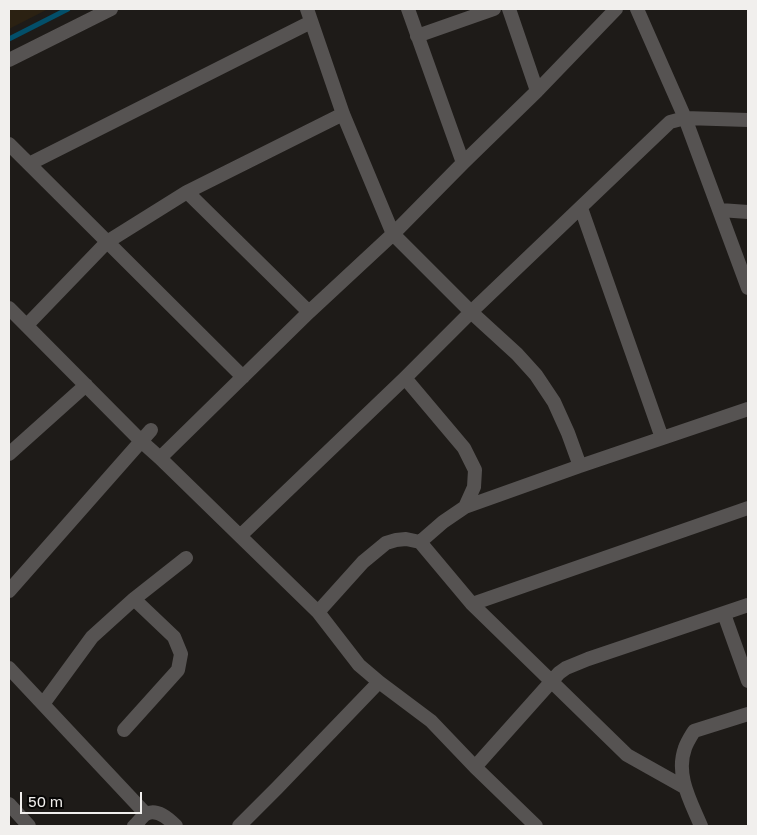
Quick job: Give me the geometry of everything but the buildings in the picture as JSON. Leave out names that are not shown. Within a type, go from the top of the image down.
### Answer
[{"type":"street","points":[[9,60],[112,9]]},
{"type":"street","points":[[408,9],[463,163]]},
{"type":"street","points":[[417,36],[494,9]]},
{"type":"street","points":[[510,9],[537,91]]},
{"type":"street","points":[[160,458],[309,312],[392,234],[537,91],[616,9]]},
{"type":"street","points":[[637,9],[685,118],[748,288]]},
{"type":"street","points":[[29,164],[309,15],[343,114],[392,234],[471,312],[517,354],[536,375],[554,402],[580,466]]},
{"type":"street","points":[[27,325],[107,242],[187,192],[343,114]]},
{"type":"street","points":[[240,536],[670,122],[685,118],[748,120]]},
{"type":"street","points":[[9,144],[243,377]]},
{"type":"street","points":[[187,192],[309,312]]},
{"type":"street","points":[[581,208],[662,438]]},
{"type":"street","points":[[720,210],[748,212]]},
{"type":"street","points":[[11,314],[27,325],[141,441],[318,612],[359,665],[431,721],[536,826]]},
{"type":"street","points":[[404,378],[464,448],[475,470],[474,487],[465,507]]},
{"type":"street","points":[[9,454],[86,385]]},
{"type":"street","points":[[420,542],[438,526],[465,507],[748,409]]},
{"type":"street","points":[[9,592],[151,430]]},
{"type":"street","points":[[472,604],[748,508]]},
{"type":"street","points":[[318,612],[363,562],[386,543],[406,539],[420,542],[472,604],[627,755],[684,787]]},
{"type":"street","points":[[43,704],[92,637],[134,599],[186,558]]},
{"type":"street","points":[[124,730],[178,670],[181,654],[174,637],[134,599]]},
{"type":"street","points":[[475,767],[558,673],[575,664],[748,605]]},
{"type":"street","points":[[724,614],[748,681]]},
{"type":"street","points":[[9,668],[146,814]]},
{"type":"street","points":[[238,826],[379,682]]},
{"type":"street","points":[[701,826],[684,787],[682,767],[684,749],[694,731],[748,714]]},
{"type":"street","points":[[9,804],[29,826]]},
{"type":"street","points":[[134,826],[146,814],[153,812],[167,818],[176,826]]},
{"type":"shaded area","points":[[9,9],[48,9],[9,29]]},
{"type":"waterway","points":[[9,39],[68,9]]}]
